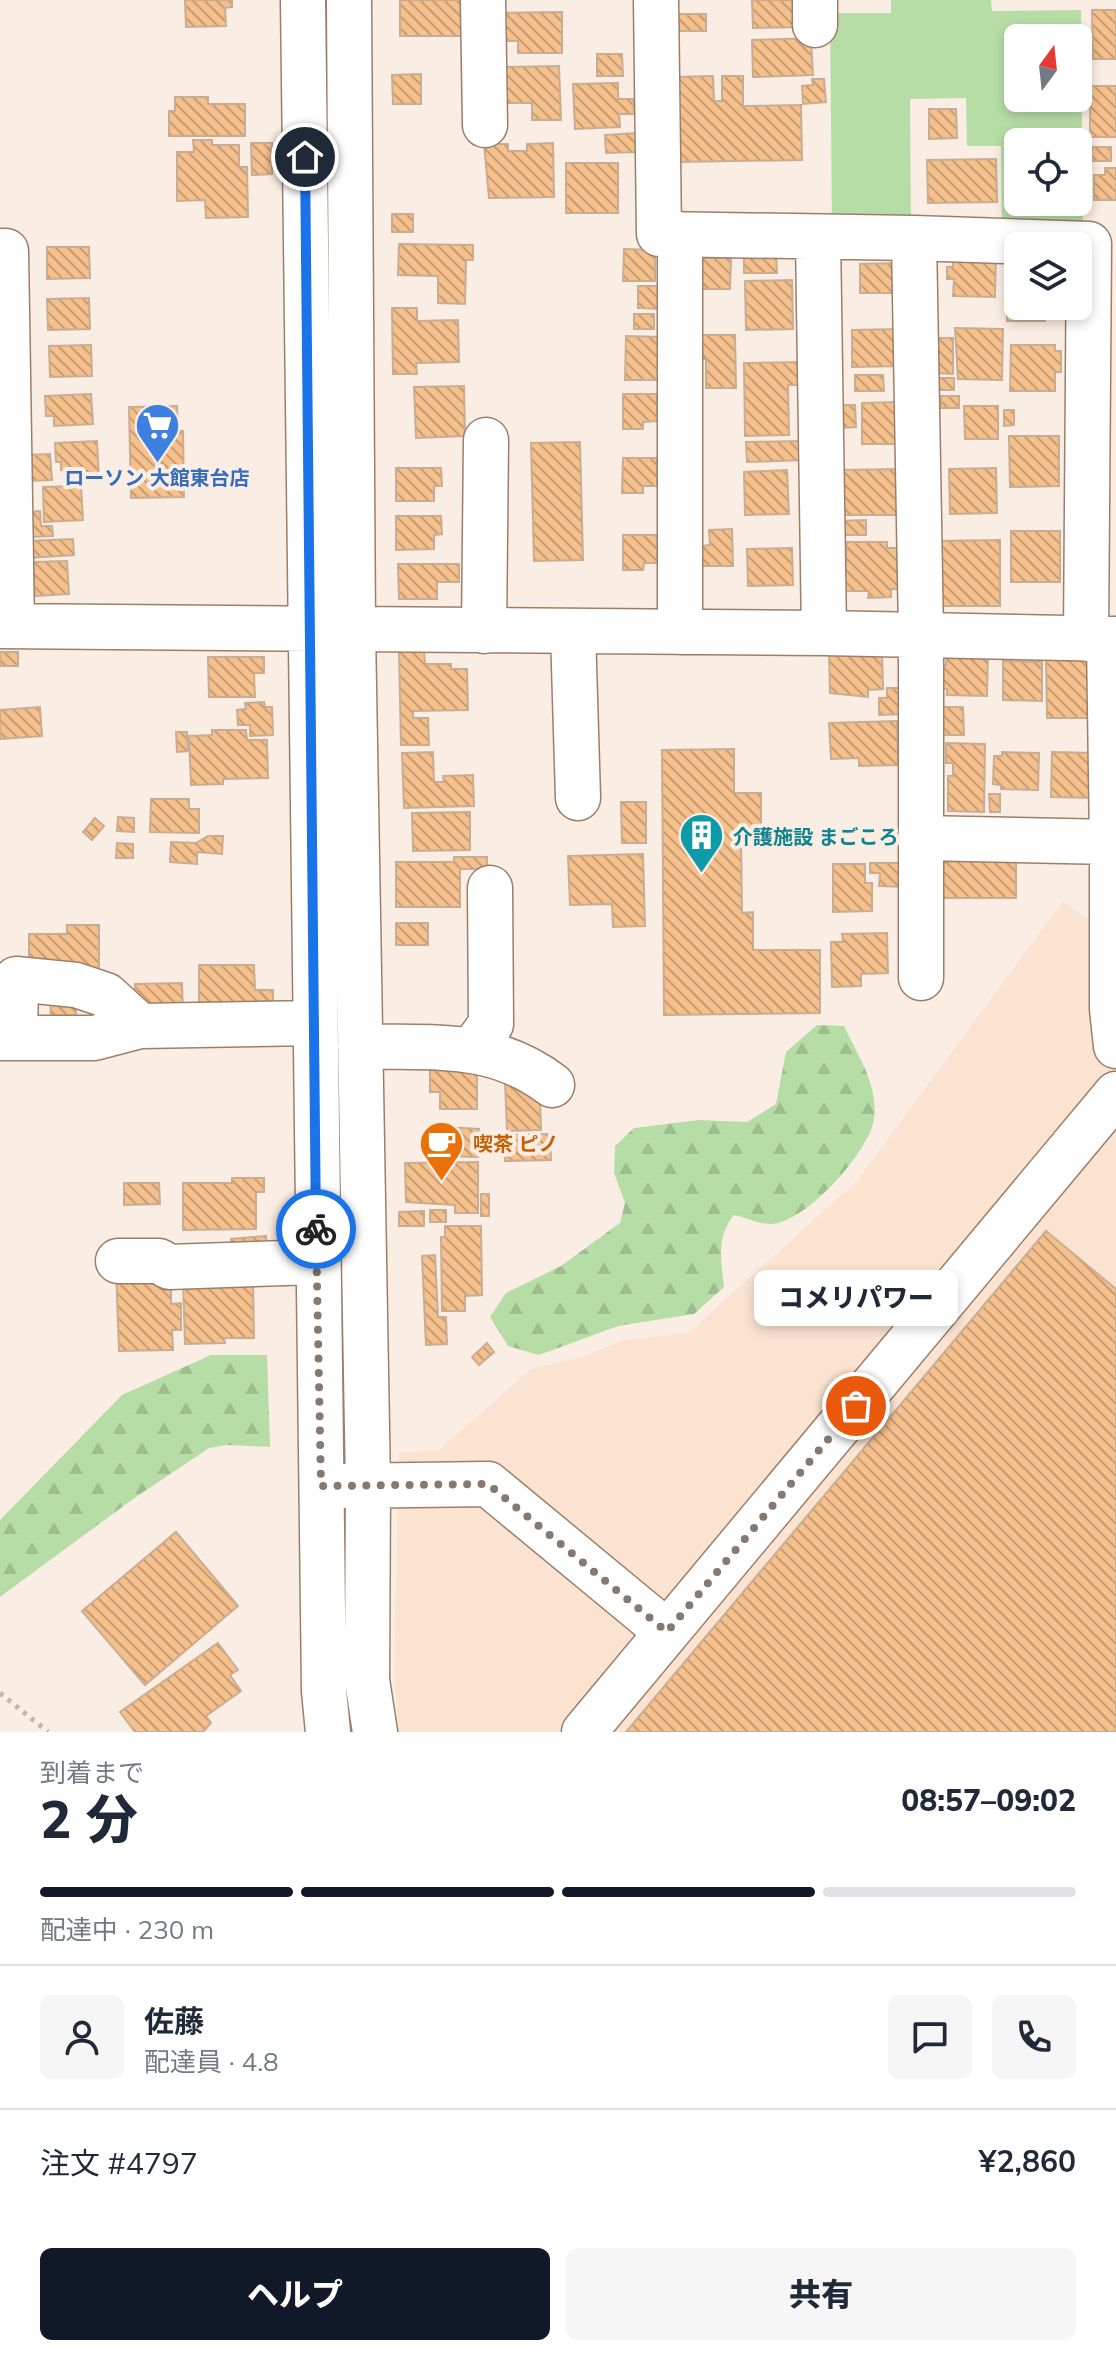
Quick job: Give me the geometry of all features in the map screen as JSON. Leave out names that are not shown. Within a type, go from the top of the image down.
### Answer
[{"type":"street","points":[[303,0],[332,630],[360,1046],[368,1486],[367,1680],[375,1732]]},
{"type":"street","points":[[328,1732],[324,1691],[314,1023],[332,630],[349,0]]},
{"type":"street","points":[[483,0],[485,125]]},
{"type":"street","points":[[656,0],[659,234],[1089,244],[1112,842],[1112,1009],[1116,1046]]},
{"type":"street","points":[[680,234],[680,632]]},
{"type":"street","points":[[818,237],[824,633]]},
{"type":"street","points":[[914,238],[921,634],[921,978]]},
{"type":"street","points":[[0,251],[6,251],[6,626],[921,634],[1104,639]]},
{"type":"street","points":[[484,631],[486,440]]},
{"type":"street","points":[[573,631],[578,798]]},
{"type":"street","points":[[920,838],[1112,842]]},
{"type":"street","points":[[472,1050],[491,1024],[490,888]]},
{"type":"street","points":[[140,1026],[106,995],[76,985],[16,979],[8,1038],[94,1038],[140,1026],[314,1023]]},
{"type":"street","points":[[360,1046],[472,1050],[524,1064],[552,1085]]},
{"type":"street","points":[[584,1732],[1116,1094]]},
{"type":"street","points":[[118,1261],[159,1261],[169,1267],[316,1262]]},
{"type":"street","points":[[321,1486],[488,1484],[667,1632]]},
{"type":"path","points":[[0,1693],[48,1732]]},
{"type":"shaded area","points":[[1063,901],[1086,918],[1116,914],[1116,1732],[399,1732],[394,1672],[399,1452],[438,1451],[531,1369],[585,1356],[623,1340],[688,1333],[857,1181]]},
{"type":"green space","points":[[891,0],[991,0],[992,11],[1081,10],[1081,24],[1004,24],[1004,112],[1082,112],[1082,128],[1004,128],[1004,216],[1083,216],[1083,228],[1002,228],[1001,146],[967,146],[966,98],[910,99],[911,228],[832,229],[830,13],[891,13]]},
{"type":"green space","points":[[817,1025],[844,1026],[866,1071],[875,1107],[870,1133],[833,1184],[800,1213],[784,1221],[765,1224],[734,1215],[722,1240],[724,1287],[694,1314],[618,1326],[539,1355],[508,1346],[490,1317],[506,1293],[561,1266],[620,1223],[625,1203],[614,1173],[615,1146],[634,1128],[698,1120],[747,1122],[776,1104],[786,1052]]},
{"type":"green space","points":[[211,1355],[267,1355],[270,1447],[227,1445],[209,1448],[133,1499],[0,1597],[0,1520],[122,1395]]},
{"type":"building","points":[[185,0],[232,0],[232,7],[225,8],[226,26],[186,27]]},
{"type":"building","points":[[400,0],[468,0],[468,36],[400,36]]},
{"type":"building","points":[[752,0],[793,0],[793,4],[806,4],[806,27],[753,28]]},
{"type":"building","points":[[1092,10],[1116,10],[1116,59],[1093,59]]},
{"type":"building","points":[[562,12],[562,53],[518,53],[518,41],[498,41],[498,13]]},
{"type":"building","points":[[676,14],[706,14],[706,31],[675,31]]},
{"type":"building","points":[[811,38],[813,75],[753,77],[752,40]]},
{"type":"building","points":[[597,54],[622,54],[623,76],[597,76]]},
{"type":"building","points":[[559,66],[561,120],[532,120],[532,103],[502,103],[501,67]]},
{"type":"building","points":[[421,74],[421,104],[393,104],[392,75]]},
{"type":"building","points":[[713,76],[714,101],[722,101],[722,76],[743,76],[743,106],[801,105],[802,160],[678,162],[676,77]]},
{"type":"building","points":[[812,79],[824,79],[826,102],[803,104],[802,86],[813,85]]},
{"type":"building","points":[[618,83],[618,99],[633,99],[634,114],[619,114],[620,127],[575,129],[573,84]]},
{"type":"building","points":[[1092,86],[1116,86],[1116,137],[1092,137]]},
{"type":"building","points":[[175,97],[208,97],[208,104],[245,104],[245,136],[169,136],[169,111],[175,111]]},
{"type":"building","points":[[929,109],[956,109],[957,138],[929,139]]},
{"type":"building","points":[[637,133],[638,152],[606,153],[605,135]]},
{"type":"building","points":[[193,140],[212,140],[212,145],[239,145],[239,167],[247,167],[248,217],[206,218],[205,200],[177,201],[177,152],[194,152]]},
{"type":"building","points":[[251,143],[272,143],[272,174],[252,175]]},
{"type":"building","points":[[553,143],[554,197],[489,198],[484,144],[508,144],[508,151],[527,151],[527,144]]},
{"type":"building","points":[[1092,147],[1111,147],[1111,161],[1092,161]]},
{"type":"building","points":[[996,159],[997,202],[928,203],[927,160]]},
{"type":"building","points":[[566,163],[618,163],[618,213],[566,213]]},
{"type":"building","points":[[1105,168],[1116,168],[1116,200],[1094,200],[1094,175],[1105,175]]},
{"type":"building","points":[[392,214],[413,214],[413,232],[392,232]]},
{"type":"building","points":[[399,244],[473,245],[473,260],[466,260],[465,304],[438,303],[438,276],[398,275]]},
{"type":"building","points":[[47,247],[89,247],[90,278],[47,279]]},
{"type":"building","points":[[624,249],[655,250],[655,281],[623,281]]},
{"type":"building","points":[[953,252],[996,252],[995,297],[953,296],[954,279],[947,279],[947,267],[953,267]]},
{"type":"building","points":[[776,253],[777,273],[744,273],[744,254]]},
{"type":"building","points":[[699,258],[731,258],[730,289],[698,289]]},
{"type":"building","points":[[897,263],[897,293],[860,293],[860,264]]},
{"type":"building","points":[[792,280],[793,329],[746,330],[745,281]]},
{"type":"building","points":[[638,286],[664,286],[664,309],[638,308]]},
{"type":"building","points":[[89,298],[90,329],[48,330],[47,299]]},
{"type":"building","points":[[392,308],[417,308],[417,321],[458,320],[459,362],[416,363],[417,374],[393,374]]},
{"type":"building","points":[[634,314],[654,314],[654,329],[634,329]]},
{"type":"building","points":[[955,328],[1003,329],[1002,380],[958,379]]},
{"type":"building","points":[[900,329],[901,366],[852,367],[852,330]]},
{"type":"building","points":[[693,335],[735,335],[736,388],[706,388],[706,359],[692,359]]},
{"type":"building","points":[[626,336],[660,337],[660,380],[625,380]]},
{"type":"building","points":[[934,338],[953,338],[953,374],[934,373]]},
{"type":"building","points":[[91,345],[92,376],[50,377],[49,346]]},
{"type":"building","points":[[1011,345],[1055,345],[1055,351],[1061,351],[1061,372],[1055,372],[1055,391],[1010,391]]},
{"type":"building","points":[[800,362],[800,385],[788,385],[789,435],[745,436],[744,363]]},
{"type":"building","points":[[855,375],[883,375],[884,391],[855,391]]},
{"type":"building","points":[[936,378],[954,378],[954,390],[936,390]]},
{"type":"building","points":[[464,386],[465,436],[416,438],[414,387]]},
{"type":"building","points":[[91,394],[93,424],[54,426],[54,416],[46,416],[45,396]]},
{"type":"building","points":[[623,394],[657,394],[657,421],[643,422],[643,429],[623,429]]},
{"type":"building","points":[[941,396],[959,396],[959,408],[941,408]]},
{"type":"building","points":[[899,402],[899,444],[862,444],[862,403]]},
{"type":"building","points":[[843,405],[855,405],[856,427],[843,428]]},
{"type":"building","name":"ローソン 大館東台店","points":[[177,406],[178,431],[183,431],[184,497],[131,498],[129,407]]},
{"type":"building","points":[[964,406],[998,406],[998,439],[965,439]]},
{"type":"building","points":[[1004,410],[1014,410],[1014,425],[1004,426]]},
{"type":"building","points":[[1009,436],[1059,436],[1059,486],[1010,487]]},
{"type":"building","points":[[97,441],[99,477],[73,478],[73,469],[61,470],[61,462],[56,462],[55,443]]},
{"type":"building","points":[[805,441],[806,460],[747,462],[746,442]]},
{"type":"building","points":[[580,442],[583,560],[534,561],[531,443]]},
{"type":"building","points":[[50,454],[52,480],[29,481],[27,455]]},
{"type":"building","points":[[623,458],[657,458],[657,486],[643,486],[643,493],[622,493]]},
{"type":"building","points":[[396,468],[441,468],[442,486],[434,486],[434,501],[396,501]]},
{"type":"building","points":[[996,468],[997,513],[950,514],[949,469]]},
{"type":"building","points":[[900,469],[901,515],[841,515],[840,470]]},
{"type":"building","points":[[787,470],[789,514],[745,515],[744,472]]},
{"type":"building","points":[[81,486],[83,520],[44,522],[43,487]]},
{"type":"building","points":[[40,511],[41,526],[52,526],[53,536],[29,537],[27,512]]},
{"type":"building","points":[[396,516],[441,516],[442,534],[434,535],[434,549],[396,550]]},
{"type":"building","points":[[866,520],[866,535],[838,535],[838,521]]},
{"type":"building","points":[[732,529],[733,566],[702,566],[702,546],[710,545],[709,530]]},
{"type":"building","points":[[1011,531],[1060,531],[1060,582],[1011,582]]},
{"type":"building","points":[[623,535],[658,535],[657,563],[644,563],[643,570],[623,570]]},
{"type":"building","points":[[73,539],[74,555],[28,558],[27,541]]},
{"type":"building","points":[[1000,540],[1000,606],[937,606],[937,541]]},
{"type":"building","points":[[847,542],[887,542],[887,548],[903,548],[903,589],[891,589],[891,597],[868,598],[869,591],[843,591]]},
{"type":"building","points":[[792,548],[793,585],[748,586],[747,549]]},
{"type":"building","points":[[67,561],[69,594],[35,596],[33,562]]},
{"type":"building","points":[[398,564],[459,564],[459,582],[437,582],[437,599],[399,599]]},
{"type":"building","points":[[399,650],[424,650],[425,664],[451,664],[451,669],[467,669],[468,710],[413,711],[413,718],[428,718],[429,745],[401,745]]},
{"type":"building","points":[[882,651],[883,689],[868,690],[868,697],[830,693],[829,652]]},
{"type":"building","points":[[0,652],[18,652],[18,666],[0,666]]},
{"type":"building","points":[[947,654],[988,655],[987,696],[947,695],[947,689],[937,689],[938,665],[946,665]]},
{"type":"building","points":[[208,657],[264,657],[264,673],[254,673],[255,697],[209,697]]},
{"type":"building","points":[[1046,658],[1089,658],[1089,718],[1047,718]]},
{"type":"building","points":[[1003,661],[1042,662],[1042,701],[1003,700]]},
{"type":"building","points":[[887,688],[905,688],[905,714],[879,715],[879,698],[887,698]]},
{"type":"building","points":[[264,702],[265,707],[272,707],[273,735],[250,736],[250,725],[238,725],[237,710],[246,709],[245,703]]},
{"type":"building","points":[[40,707],[42,736],[0,739],[0,710]]},
{"type":"building","points":[[936,707],[963,707],[964,735],[936,735]]},
{"type":"building","points":[[897,721],[898,765],[859,766],[859,758],[831,759],[829,723]]},
{"type":"building","points":[[212,730],[246,730],[247,740],[267,740],[268,778],[223,779],[223,784],[191,785],[189,736],[212,735]]},
{"type":"building","points":[[176,732],[187,732],[188,751],[177,752]]},
{"type":"building","points":[[946,743],[985,744],[984,812],[948,811],[948,776],[953,776],[953,763],[946,763]]},
{"type":"building","name":"介護施設 まごころ","points":[[734,749],[734,793],[761,793],[761,838],[741,838],[742,913],[753,912],[753,950],[820,950],[820,1013],[664,1015],[662,750]]},
{"type":"building","points":[[433,752],[434,782],[444,782],[443,776],[473,775],[474,806],[404,808],[402,753]]},
{"type":"building","points":[[1002,752],[1039,753],[1038,790],[1001,789],[1001,785],[993,784],[994,756],[1002,756]]},
{"type":"building","points":[[1052,752],[1094,753],[1098,798],[1051,797]]},
{"type":"building","points":[[989,794],[1000,794],[1000,812],[990,812]]},
{"type":"building","points":[[151,799],[189,799],[189,809],[199,809],[199,833],[150,832]]},
{"type":"building","points":[[621,802],[646,802],[646,843],[622,843]]},
{"type":"building","points":[[470,812],[470,850],[413,851],[412,813]]},
{"type":"building","points":[[118,817],[134,818],[134,832],[117,831]]},
{"type":"building","points":[[95,818],[104,826],[92,840],[83,832]]},
{"type":"building","points":[[208,836],[223,836],[222,854],[197,852],[197,864],[170,862],[171,842],[196,843]]},
{"type":"building","points":[[117,843],[133,844],[133,858],[116,858]]},
{"type":"building","points":[[643,854],[645,926],[613,927],[612,904],[570,905],[568,856]]},
{"type":"building","points":[[953,856],[1016,856],[1016,898],[937,898],[941,866]]},
{"type":"building","points":[[454,857],[487,857],[487,869],[460,869],[460,907],[396,907],[396,862],[454,862]]},
{"type":"building","points":[[870,863],[906,863],[906,887],[879,886],[880,873],[870,873]]},
{"type":"building","points":[[833,864],[865,864],[865,883],[872,883],[872,911],[833,912]]},
{"type":"building","points":[[396,923],[428,923],[428,945],[396,945]]},
{"type":"building","points":[[67,925],[99,925],[99,969],[29,968],[29,934],[67,934]]},
{"type":"building","points":[[887,933],[888,973],[861,974],[861,986],[832,987],[831,942],[843,942],[842,934]]},
{"type":"building","points":[[199,965],[254,965],[255,990],[273,990],[273,1011],[199,1004]]},
{"type":"building","points":[[182,983],[183,1012],[136,1013],[135,984]]},
{"type":"building","points":[[50,995],[76,995],[76,1022],[51,1023]]},
{"type":"building","points":[[430,1066],[477,1066],[477,1109],[440,1109],[440,1092],[430,1092]]},
{"type":"building","points":[[505,1081],[540,1098],[541,1130],[507,1131]]},
{"type":"building","points":[[446,1127],[479,1129],[478,1157],[445,1156]]},
{"type":"building","points":[[550,1134],[551,1160],[505,1161],[504,1135]]},
{"type":"building","name":"喫茶 ピノ","points":[[478,1162],[478,1213],[455,1213],[455,1205],[406,1202],[405,1163]]},
{"type":"building","points":[[232,1178],[264,1178],[264,1192],[256,1192],[256,1229],[183,1230],[183,1183],[232,1183]]},
{"type":"building","points":[[124,1183],[159,1183],[160,1204],[124,1205]]},
{"type":"building","points":[[481,1194],[489,1194],[489,1216],[481,1216]]},
{"type":"building","points":[[430,1210],[446,1210],[446,1222],[430,1222]]},
{"type":"building","points":[[424,1211],[424,1226],[399,1226],[399,1212]]},
{"type":"building","points":[[445,1226],[481,1226],[482,1295],[465,1296],[465,1311],[442,1311],[441,1237],[445,1237]]},
{"type":"building","points":[[1046,1231],[1116,1289],[1116,1732],[626,1732]]},
{"type":"building","points":[[266,1236],[268,1258],[232,1260],[231,1239]]},
{"type":"building","points":[[435,1255],[438,1317],[446,1317],[447,1344],[426,1345],[422,1256]]},
{"type":"building","points":[[116,1269],[171,1284],[171,1304],[181,1303],[181,1330],[172,1330],[173,1350],[119,1351]]},
{"type":"building","points":[[253,1280],[254,1338],[224,1338],[225,1343],[185,1344],[183,1281]]},
{"type":"building","points":[[487,1343],[494,1352],[479,1365],[472,1357]]},
{"type":"building","points":[[176,1532],[238,1606],[145,1685],[82,1611]]},
{"type":"building","points":[[218,1643],[238,1670],[230,1675],[241,1691],[206,1716],[211,1723],[203,1732],[135,1732],[120,1712]]},
{"type":"way so far","points":[[316,1229],[321,1486],[488,1484],[667,1632],[856,1406]]},
{"type":"place","name":"ローソン 大館東台店","points":[[157,464]]},
{"type":"place","name":"介護施設 まごころ","points":[[702,875]]},
{"type":"place","name":"喫茶 ピノ","points":[[442,1182]]},
{"type":"place","name":"コメリパワー","points":[[856,1406]]},
{"type":"route","points":[[305,157],[316,1229]]}]
